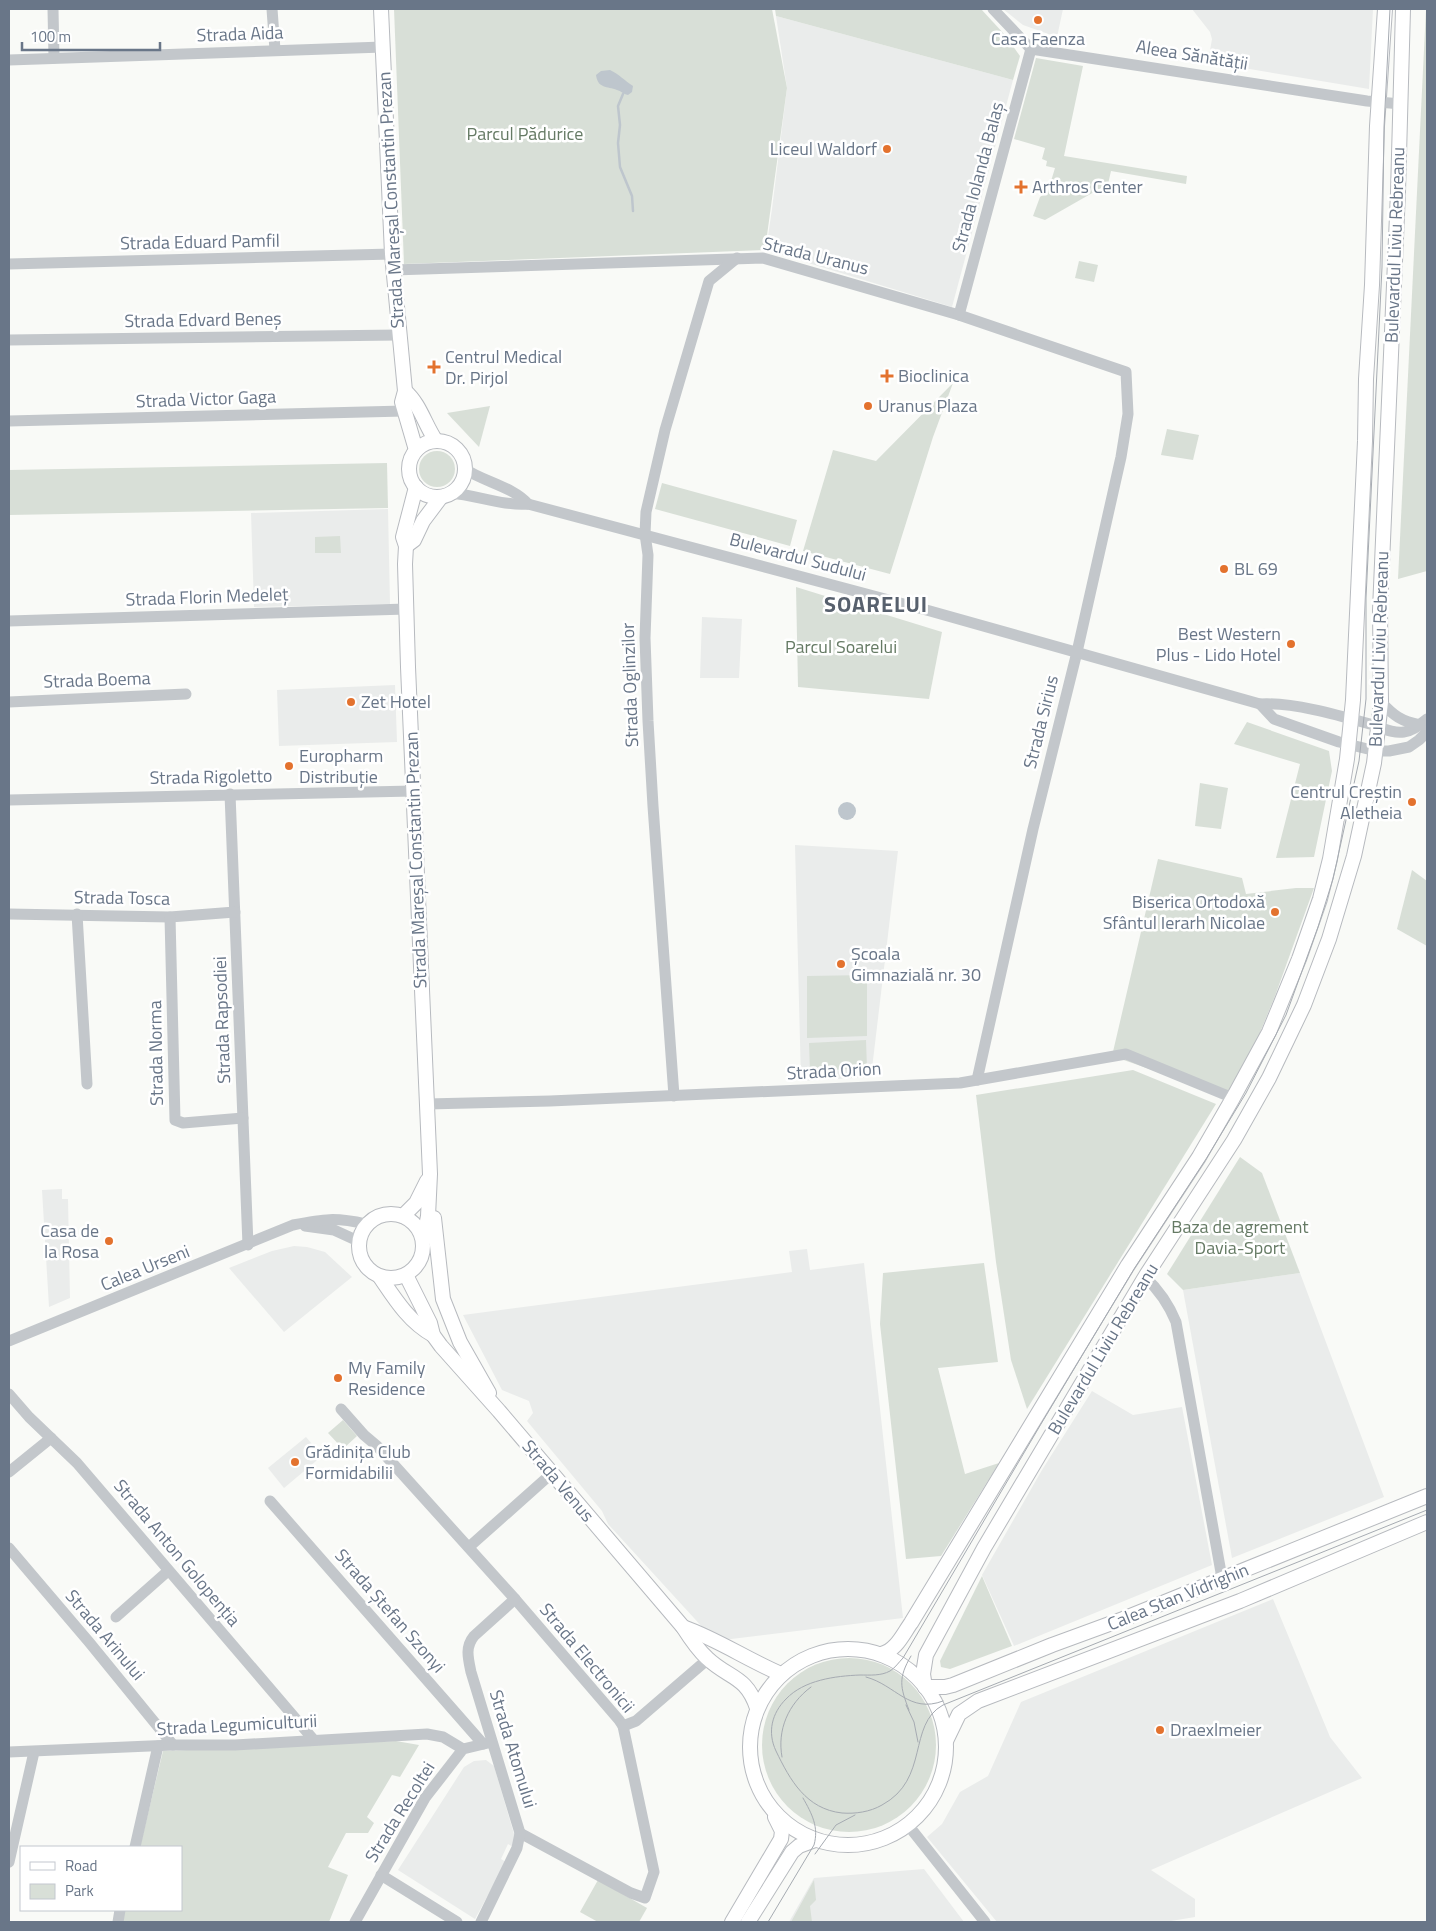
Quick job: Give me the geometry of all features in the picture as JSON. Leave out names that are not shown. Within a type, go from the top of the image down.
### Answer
[{"type":"main road","name":"Strada Mareșal Constantin Prezan","points":[[381,9],[393,270],[405,391],[402,402],[416,450]]},
{"type":"main road","name":"Bulevardul Liviu Rebreanu","points":[[881,1654],[890,1650],[898,1642],[911,1623],[1128,1265],[1198,1157],[1233,1098],[1269,1032],[1299,959],[1320,899],[1330,859],[1352,719],[1365,441],[1366,379],[1385,9]]},
{"type":"main road","name":"Bulevardul Liviu Rebreanu","points":[[926,1687],[924,1664],[930,1646],[984,1548],[1145,1277],[1242,1127],[1269,1078],[1304,1005],[1329,939],[1354,856],[1376,751],[1379,726],[1380,610],[1401,104],[1403,9]]},
{"type":"main road","name":"Strada Mareșal Constantin Prezan","points":[[405,391],[414,399],[436,441]]},
{"type":"main road","points":[[406,546],[414,540],[423,521],[446,495],[461,483],[465,469],[464,460],[460,452],[445,442],[436,441],[422,445],[412,456],[409,472],[416,486],[423,493],[431,496],[446,495]]},
{"type":"main road","name":"Strada Mareșal Constantin Prezan","points":[[416,486],[403,537],[406,546],[413,791],[430,1177],[428,1216],[423,1242]]},
{"type":"main road","name":"Strada Mareșal Constantin Prezan","points":[[404,1216],[420,1197],[430,1177]]},
{"type":"main road","points":[[430,1177],[443,1299],[460,1342],[499,1411]]},
{"type":"main road","points":[[392,1213],[404,1216],[413,1222],[420,1231],[423,1252],[414,1269],[406,1275],[389,1279],[380,1277],[364,1266],[359,1254],[358,1241],[366,1224],[380,1215],[392,1213]]},
{"type":"main road","name":"Strada Venus","points":[[406,1275],[430,1323],[433,1335],[461,1371],[499,1411],[683,1627],[695,1646],[708,1659],[745,1684],[757,1708]]},
{"type":"main road","name":"Strada Venus","points":[[380,1277],[404,1312],[422,1330],[433,1335]]},
{"type":"main road","name":"Calea Stan Vidrighin","points":[[926,1687],[953,1685],[1123,1619],[1427,1496]]},
{"type":"main road","name":"Calea Stan Vidrighin","points":[[946,1741],[959,1714],[978,1701],[1240,1601],[1427,1522]]},
{"type":"main road","name":"Strada Venus","points":[[683,1627],[703,1634],[739,1655],[782,1674]]},
{"type":"main road","points":[[732,1922],[781,1839],[782,1831],[756,1783],[750,1763],[751,1730],[757,1708],[768,1690],[782,1674],[798,1662],[826,1651],[854,1648],[881,1654],[905,1667],[926,1687],[941,1716],[946,1741],[946,1757],[937,1788],[930,1802],[908,1825],[893,1835],[867,1844],[838,1845],[815,1840],[796,1831],[771,1810]]},
{"type":"main road","points":[[748,1922],[792,1852],[798,1846],[815,1840]]},
{"type":"street","points":[[53,9],[54,58]]},
{"type":"street","points":[[272,9],[275,50]]},
{"type":"street","points":[[993,9],[1031,48]]},
{"type":"street","name":"Strada Aida","points":[[9,60],[383,47]]},
{"type":"street","name":"Aleea Sănătății","points":[[1031,48],[1401,104]]},
{"type":"street","name":"Strada Iolanda Balaș","points":[[959,315],[1031,48]]},
{"type":"street","name":"Strada Eduard Pamfil","points":[[9,264],[392,254]]},
{"type":"street","points":[[697,260],[705,270],[709,281],[737,258]]},
{"type":"street","name":"Strada Uranus","points":[[393,270],[763,258],[959,315],[1126,372]]},
{"type":"street","name":"Strada Oglinzilor","points":[[674,1096],[653,806],[644,638],[648,555],[645,534],[646,512],[666,430],[709,281]]},
{"type":"street","name":"Strada Edvard Beneș","points":[[9,340],[399,335]]},
{"type":"street","name":"Strada Sirius","points":[[977,1080],[1033,829],[1077,652],[1121,457],[1128,414],[1126,372]]},
{"type":"street","name":"Strada Victor Gaga","points":[[9,422],[404,411]]},
{"type":"street","name":"Bulevardul Sudului","points":[[465,469],[522,497],[528,504]]},
{"type":"street","name":"Bulevardul Sudului","points":[[446,495],[466,494],[518,505],[528,504],[645,534],[1260,704],[1277,703],[1352,719],[1379,726],[1392,732],[1404,732],[1425,725]]},
{"type":"street","name":"Strada Florin Medeleț","points":[[9,621],[407,609]]},
{"type":"street","name":"Strada Boema","points":[[9,702],[186,694]]},
{"type":"street","points":[[1380,702],[1392,714],[1404,721],[1425,725]]},
{"type":"street","name":"Bulevardul Sudului","points":[[1260,704],[1274,719],[1349,746],[1376,751],[1389,752],[1409,746],[1419,740],[1425,725]]},
{"type":"street","name":"Strada Rigoletto","points":[[9,800],[413,791]]},
{"type":"street","name":"Strada Rapsodiei","points":[[230,794],[248,1245]]},
{"type":"street","name":"Strada Tosca","points":[[9,914],[170,917],[235,912]]},
{"type":"street","points":[[77,914],[86,1084]]},
{"type":"street","name":"Strada Norma","points":[[170,917],[176,1120],[183,1123],[243,1118]]},
{"type":"street","name":"Strada Orion","points":[[427,1104],[674,1096],[950,1083],[1126,1054],[1233,1098]]},
{"type":"street","name":"Calea Urseni","points":[[9,1341],[293,1225],[337,1218],[366,1224]]},
{"type":"street","points":[[293,1225],[334,1230],[358,1241]]},
{"type":"street","points":[[1145,1277],[1161,1294],[1171,1309],[1176,1322],[1222,1578]]},
{"type":"street","name":"Strada Anton Golopenția","points":[[9,1394],[29,1417],[77,1463],[313,1739]]},
{"type":"street","name":"Strada Electronicii","points":[[341,1409],[364,1435],[377,1446],[515,1599],[622,1726],[654,1872],[645,1898],[631,1893],[520,1833]]},
{"type":"street","points":[[9,1472],[51,1438]]},
{"type":"street","points":[[469,1548],[552,1474]]},
{"type":"street","name":"Strada Ștefan Szonyi","points":[[270,1501],[487,1743]]},
{"type":"street","name":"Strada Arinului","points":[[9,1548],[89,1642],[173,1746]]},
{"type":"street","points":[[116,1617],[168,1571]]},
{"type":"street","name":"Strada Atomului","points":[[481,1922],[517,1848],[520,1833],[487,1743],[467,1649],[474,1636],[515,1599]]},
{"type":"street","points":[[622,1726],[636,1721],[708,1659]]},
{"type":"street","name":"Strada Legumiculturii","points":[[9,1752],[235,1745],[313,1739],[427,1734],[443,1737],[463,1749]]},
{"type":"street","points":[[463,1749],[487,1743]]},
{"type":"street","points":[[135,1846],[158,1746]]},
{"type":"street","name":"Strada Recoltei","points":[[355,1922],[425,1798],[463,1749]]},
{"type":"street","points":[[9,1862],[34,1752]]},
{"type":"street","points":[[908,1825],[985,1922]]},
{"type":"street","points":[[380,1876],[457,1922]]},
{"type":"shaded area","name":"Casa Faenza","points":[[1003,9],[1063,9],[1057,37],[1023,25]]},
{"type":"shaded area","points":[[1192,9],[1373,9],[1369,89],[1208,62],[1212,39],[1210,32]]},
{"type":"shaded area","name":"Liceul Waldorf","points":[[776,16],[1013,80],[952,307],[766,250],[787,88]]},
{"type":"shaded area","points":[[610,70],[633,86],[632,92],[626,95],[599,83],[596,75],[601,71]]},
{"type":"shaded area","points":[[388,509],[390,604],[254,607],[251,513]]},
{"type":"shaded area","points":[[702,617],[742,619],[739,678],[700,678]]},
{"type":"shaded area","points":[[395,685],[397,742],[279,746],[277,690]]},
{"type":"shaded area","points":[[847,802],[853,805],[856,811],[853,817],[847,820],[841,817],[838,811],[841,805]]},
{"type":"shaded area","name":"Școala Gimnazială nr. 30","points":[[795,845],[898,851],[871,1077],[801,1081]]},
{"type":"shaded area","points":[[62,1189],[62,1199],[68,1199],[70,1298],[49,1307],[42,1190]]},
{"type":"shaded area","points":[[294,1246],[325,1252],[352,1277],[284,1332],[229,1268],[272,1251]]},
{"type":"shaded area","points":[[807,1249],[810,1270],[864,1263],[903,1618],[715,1641],[608,1524],[602,1511],[527,1421],[533,1413],[529,1401],[502,1390],[463,1315],[792,1272],[789,1251]]},
{"type":"shaded area","points":[[1300,1273],[1384,1497],[1232,1558],[1183,1290]]},
{"type":"shaded area","points":[[1092,1391],[1133,1415],[1182,1407],[1212,1565],[1014,1646],[982,1575],[1042,1470]]},
{"type":"shaded area","name":"Grădinița Club Formidabilii","points":[[306,1437],[322,1456],[284,1488],[268,1468]]},
{"type":"shaded area","points":[[1273,1599],[1330,1737],[1362,1778],[1151,1870],[1195,1899],[1195,1917],[1165,1922],[997,1922],[927,1837],[942,1824],[960,1792],[988,1776],[1021,1702]]},
{"type":"shaded area","points":[[486,1760],[494,1766],[514,1834],[513,1847],[508,1844],[501,1859],[506,1862],[475,1919],[398,1870],[464,1767],[474,1761]]},
{"type":"shaded area","points":[[924,1869],[964,1922],[789,1922],[814,1878]]},
{"type":"green space","name":"Parcul Pădurice","points":[[394,9],[772,9],[787,88],[765,250],[404,264]]},
{"type":"green space","points":[[775,9],[981,9],[1005,35],[1020,56],[1013,80],[776,16]]},
{"type":"green space","points":[[1426,9],[1427,571],[1398,579]]},
{"type":"green space","points":[[1036,58],[1083,66],[1064,156],[1187,176],[1186,184],[1111,171],[1108,184],[1045,220],[1033,216],[1040,197],[1048,191],[1055,168],[1046,166],[1047,161],[1042,159],[1045,148],[1014,139]]},
{"type":"green space","points":[[1079,261],[1098,265],[1094,282],[1075,278]]},
{"type":"green space","points":[[953,383],[933,437],[890,574],[803,551],[833,450],[876,461]]},
{"type":"green space","points":[[490,406],[479,447],[447,413]]},
{"type":"green space","points":[[1167,429],[1199,435],[1193,460],[1161,455]]},
{"type":"green space","points":[[437,451],[444,452],[450,456],[454,462],[454,476],[450,482],[444,486],[437,487],[430,486],[424,482],[420,476],[419,469],[420,462],[424,456],[430,452]]},
{"type":"green space","points":[[387,463],[388,508],[9,515],[9,470]]},
{"type":"green space","points":[[662,483],[797,520],[790,546],[655,509]]},
{"type":"green space","points":[[340,536],[341,553],[315,553],[315,537]]},
{"type":"green space","name":"Parcul Soarelui","points":[[796,587],[942,632],[929,699],[798,687]]},
{"type":"green space","points":[[1247,722],[1329,751],[1332,771],[1314,857],[1276,858],[1300,764],[1234,744]]},
{"type":"green space","points":[[1200,783],[1228,788],[1221,829],[1195,826]]},
{"type":"green space","points":[[1158,859],[1242,878],[1246,894],[1296,888],[1314,888],[1275,996],[1233,1098],[1112,1056]]},
{"type":"green space","points":[[1412,870],[1427,881],[1427,946],[1397,929]]},
{"type":"green space","points":[[867,975],[867,1036],[807,1038],[807,976]]},
{"type":"green space","points":[[866,1040],[867,1068],[810,1071],[809,1043]]},
{"type":"green space","points":[[1133,1070],[1216,1104],[1027,1409],[1011,1360],[996,1262],[976,1095]]},
{"type":"green space","name":"Baza de agrement Davia-Sport","points":[[1240,1157],[1262,1173],[1300,1273],[1183,1290],[1167,1274]]},
{"type":"green space","points":[[984,1263],[998,1362],[938,1368],[965,1474],[999,1463],[941,1556],[906,1559],[880,1324],[883,1273]]},
{"type":"green space","points":[[343,1420],[357,1436],[343,1449],[328,1433]]},
{"type":"green space","points":[[982,1576],[1012,1646],[950,1669],[941,1667],[940,1661]]},
{"type":"green space","points":[[840,1658],[858,1658],[882,1664],[897,1672],[911,1683],[922,1697],[930,1712],[935,1728],[935,1762],[930,1778],[922,1793],[911,1807],[897,1818],[874,1829],[858,1832],[840,1832],[816,1826],[801,1818],[787,1807],[776,1793],[765,1770],[762,1754],[762,1736],[768,1712],[776,1697],[787,1683],[801,1672],[824,1661]]},
{"type":"green space","points":[[396,1741],[419,1745],[400,1777],[392,1775],[367,1817],[374,1823],[368,1833],[346,1833],[328,1867],[348,1875],[329,1922],[122,1922],[125,1911],[182,1911],[182,1846],[140,1846],[163,1751]]},
{"type":"green space","points":[[598,1880],[647,1908],[639,1922],[598,1922],[580,1912]]},
{"type":"green space","points":[[814,1880],[816,1900],[810,1906],[812,1922],[791,1922]]},
{"type":"waterway","points":[[623,94],[618,106],[620,167],[632,196],[633,211]]},
{"type":"tram line","points":[[1390,9],[1384,127],[1382,267],[1366,598],[1366,699],[1359,761],[1333,879],[1318,927],[1286,1015],[1246,1093],[1206,1159],[1134,1269],[903,1658],[887,1673],[830,1678],[802,1687],[786,1699],[777,1710],[772,1723],[773,1744],[781,1762],[794,1782],[818,1806],[842,1813],[857,1813],[873,1809],[897,1794],[907,1781],[925,1725],[932,1714],[943,1705],[1427,1510]]},
{"type":"tram line","points":[[909,1710],[902,1689],[902,1677],[911,1656]]},
{"type":"tram line","points":[[866,1677],[877,1681],[903,1697],[921,1704],[943,1701]]},
{"type":"tram line","points":[[782,1757],[781,1737],[786,1718],[796,1701],[811,1687]]},
{"type":"tram line","points":[[906,1705],[914,1722],[918,1742]]},
{"type":"tram line","points":[[768,1922],[814,1845],[815,1826],[812,1815],[803,1798]]},
{"type":"tram line","points":[[815,1854],[836,1825],[855,1815]]},
{"type":"place","name":"Casa Faenza","points":[[1038,20]]},
{"type":"place","name":"Liceul Waldorf","points":[[887,149]]},
{"type":"place","name":"Arthros Center","points":[[1021,187]]},
{"type":"place","name":"Centrul Medical Dr. Pirjol","points":[[434,367]]},
{"type":"place","name":"Bioclinica","points":[[887,376]]},
{"type":"place","name":"Uranus Plaza","points":[[868,406]]},
{"type":"place","name":"BL 69","points":[[1224,569]]},
{"type":"place","name":"Best Western Plus - Lido Hotel","points":[[1291,644]]},
{"type":"place","name":"Zet Hotel","points":[[351,702]]},
{"type":"place","name":"Europharm Distribuție","points":[[289,766]]},
{"type":"place","name":"Centrul Creștin Aletheia","points":[[1412,802]]},
{"type":"place","name":"Biserica Ortodoxă Sfântul Ierarh Nicolae","points":[[1275,912]]},
{"type":"place","name":"Școala Gimnazială nr. 30","points":[[841,964]]},
{"type":"place","name":"Casa de la Rosa","points":[[109,1241]]},
{"type":"place","name":"My Family Residence","points":[[338,1378]]},
{"type":"place","name":"Grădinița Club Formidabilii","points":[[295,1462]]},
{"type":"place","name":"Draexlmeier","points":[[1160,1730]]},
{"type":"district","name":"SOARELUI","points":[[876,604]]}]
